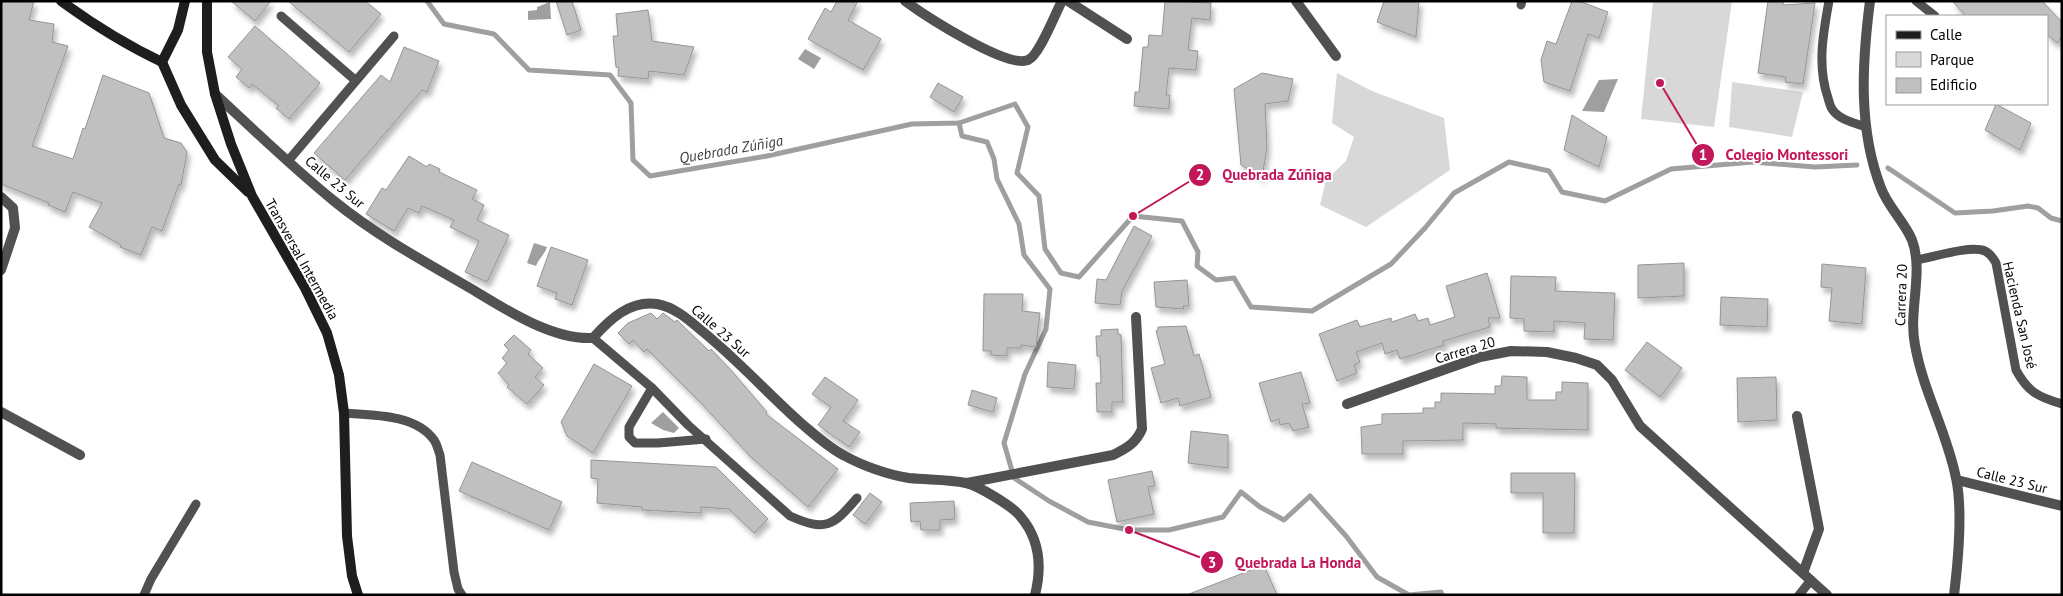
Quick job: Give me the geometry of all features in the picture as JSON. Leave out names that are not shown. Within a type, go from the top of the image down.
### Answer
[{"type":"street","points":[[61,1],[90,23],[113,37],[162,62],[181,105],[215,160],[252,196]]},
{"type":"street","points":[[162,62],[178,30],[185,1]]},
{"type":"street","name":"Transversal Intermedia","points":[[206,1],[207,52],[215,94],[231,144],[252,196],[305,288],[327,333],[339,375],[344,413],[347,536],[352,576],[358,595]]},
{"type":"street","points":[[905,1],[927,17],[976,44],[1013,61],[1028,60],[1038,52],[1051,19],[1062,1]]},
{"type":"street","points":[[1068,1],[1128,38]]},
{"type":"street","points":[[1296,1],[1336,56]]},
{"type":"street","name":"Carrera 20","points":[[1870,1],[1864,76],[1866,126],[1881,189],[1912,240],[1917,260],[1913,315],[1914,343],[1923,380],[1937,414],[1956,480],[1958,525],[1954,595]]},
{"type":"street","name":"Calle 23 Sur","points":[[215,94],[333,201],[366,225],[495,303],[549,330],[570,337],[593,338],[623,310],[638,305],[658,304],[683,315],[725,350],[784,408],[817,437],[845,456],[874,468],[907,478],[967,483],[1000,500],[1020,516],[1034,538],[1038,552],[1038,585],[1035,595]]},
{"type":"street","points":[[1,197],[13,208],[15,228],[1,270]]},
{"type":"street","points":[[967,483],[1113,455],[1126,449],[1137,440],[1142,429],[1136,317]]},
{"type":"street","name":"Carrera 20","points":[[1347,404],[1488,356],[1511,351],[1547,352],[1576,358],[1597,366],[1612,380],[1640,426],[1827,595]]},
{"type":"street","points":[[1,412],[80,455]]},
{"type":"street","points":[[1797,416],[1819,529],[1807,577]]},
{"type":"street","name":"Calle 23 Sur","points":[[1956,480],[2062,506]]},
{"type":"lane","points":[[1829,1],[1821,58],[1825,88],[1832,110],[1844,119],[1866,126]]},
{"type":"lane","points":[[1916,1],[1934,15]]},
{"type":"lane","points":[[281,16],[355,80]]},
{"type":"lane","points":[[288,161],[394,36]]},
{"type":"lane","name":"Hacienda San José","points":[[1917,260],[1973,250],[1992,255],[1996,263],[2016,370],[2024,384],[2033,393],[2044,399],[2062,404]]},
{"type":"lane","points":[[593,338],[652,388],[688,424],[790,516],[805,523],[822,525],[838,520],[857,498]]},
{"type":"lane","points":[[652,388],[629,427],[629,437],[635,443],[658,444],[706,439]]},
{"type":"lane","points":[[344,413],[375,415],[408,422],[421,428],[434,440],[440,455],[454,572],[458,589],[462,595]]},
{"type":"lane","points":[[144,595],[151,579],[196,504]]},
{"type":"lane","points":[[1799,595],[1807,577]]},
{"type":"green space","points":[[1653,1],[1732,1],[1714,127],[1641,119]]},
{"type":"green space","points":[[1337,73],[1372,91],[1444,118],[1450,170],[1366,227],[1320,205],[1326,180],[1346,161],[1354,137],[1332,123]]},
{"type":"green space","points":[[1732,82],[1803,92],[1792,137],[1729,127]]},
{"type":"shaded area","points":[[550,2],[551,19],[528,20],[528,11],[537,10],[537,7]]},
{"type":"shaded area","points":[[805,49],[821,58],[814,69],[798,59]]},
{"type":"shaded area","points":[[1618,79],[1604,112],[1582,111],[1599,80]]},
{"type":"shaded area","points":[[534,243],[547,247],[536,266],[527,263]]},
{"type":"shaded area","points":[[663,412],[679,428],[674,433],[663,430],[651,423]]},
{"type":"building","points":[[3,1],[34,1],[29,20],[54,24],[52,42],[68,46],[32,146],[73,159],[103,75],[149,93],[164,138],[181,143],[187,152],[181,185],[179,184],[162,231],[152,227],[141,255],[120,247],[121,245],[89,227],[102,203],[73,192],[65,212],[48,205],[49,203],[1,184],[1,6]]},
{"type":"building","points":[[231,1],[271,1],[255,21]]},
{"type":"building","points":[[288,1],[365,1],[381,14],[349,52]]},
{"type":"building","points":[[556,1],[572,1],[581,30],[567,35]]},
{"type":"building","points":[[837,1],[858,1],[848,20],[881,39],[863,70],[808,39],[825,8],[831,12]]},
{"type":"building","points":[[1165,1],[1211,3],[1210,20],[1192,18],[1188,50],[1198,51],[1196,70],[1169,68],[1166,95],[1170,95],[1169,109],[1134,106],[1135,92],[1139,92],[1143,47],[1148,47],[1149,35],[1162,36]]},
{"type":"building","points":[[1384,1],[1419,1],[1416,37],[1377,22]]},
{"type":"building","points":[[1572,1],[1579,1],[1608,12],[1599,38],[1588,34],[1570,91],[1544,82],[1541,60],[1547,41],[1556,44]]},
{"type":"building","points":[[1768,1],[1783,1],[1783,5],[1815,3],[1803,84],[1785,82],[1786,77],[1758,73]]},
{"type":"building","points":[[1952,1],[2042,1],[2062,22],[2062,36],[2057,43],[2048,36],[2048,15],[1965,15]]},
{"type":"building","points":[[648,10],[652,41],[694,47],[684,75],[649,71],[648,79],[618,76],[619,68],[616,67],[613,36],[618,36],[616,14]]},
{"type":"building","points":[[255,26],[320,83],[289,119],[276,108],[279,106],[252,84],[249,88],[236,77],[242,69],[228,57]]},
{"type":"building","points":[[404,47],[439,61],[427,92],[422,90],[345,180],[314,153],[381,75],[390,82]]},
{"type":"building","points":[[1262,73],[1293,79],[1288,101],[1265,104],[1267,148],[1262,177],[1241,165],[1234,89]]},
{"type":"building","points":[[938,83],[963,97],[954,112],[930,97]]},
{"type":"building","points":[[1996,105],[2031,123],[2020,150],[1985,130]]},
{"type":"building","points":[[1572,115],[1607,137],[1599,167],[1564,150]]},
{"type":"building","points":[[409,156],[427,167],[429,164],[440,169],[439,172],[477,190],[472,199],[484,205],[477,220],[509,235],[487,282],[465,272],[479,241],[450,227],[454,220],[422,206],[419,213],[408,208],[394,231],[366,214],[382,188],[386,190]]},
{"type":"building","points":[[1134,226],[1152,236],[1122,291],[1120,305],[1095,303],[1097,279],[1106,280]]},
{"type":"building","points":[[551,247],[588,260],[572,305],[555,299],[557,293],[537,286]]},
{"type":"building","points":[[1684,263],[1684,296],[1638,298],[1638,265]]},
{"type":"building","points":[[1822,264],[1866,268],[1862,324],[1829,321],[1832,288],[1821,287]]},
{"type":"building","points":[[1487,273],[1500,318],[1488,318],[1490,327],[1443,341],[1444,345],[1400,359],[1397,350],[1385,354],[1382,343],[1356,352],[1360,362],[1354,365],[1357,373],[1337,381],[1319,334],[1357,320],[1360,327],[1391,318],[1392,322],[1415,314],[1418,321],[1428,318],[1430,325],[1455,317],[1446,286]]},
{"type":"building","points":[[1511,276],[1556,277],[1555,291],[1615,293],[1613,340],[1584,339],[1585,323],[1554,321],[1554,332],[1524,331],[1524,319],[1510,318]]},
{"type":"building","points":[[1187,280],[1189,306],[1183,306],[1184,309],[1156,307],[1154,282]]},
{"type":"building","points":[[984,294],[1023,294],[1022,311],[1040,313],[1036,347],[1021,345],[1021,348],[1007,348],[1007,356],[991,355],[991,351],[983,351]]},
{"type":"building","points":[[1721,297],[1768,299],[1767,327],[1720,325]]},
{"type":"building","points":[[651,313],[657,319],[663,313],[675,322],[677,320],[709,351],[711,349],[731,370],[767,412],[766,414],[838,469],[808,507],[751,457],[647,349],[644,352],[633,340],[629,344],[618,333],[628,323]]},
{"type":"building","points":[[1186,326],[1194,356],[1199,354],[1211,397],[1180,406],[1178,398],[1161,403],[1151,368],[1165,364],[1156,331],[1158,327]]},
{"type":"building","points":[[1118,329],[1118,334],[1121,335],[1123,402],[1112,402],[1112,412],[1097,412],[1096,383],[1101,383],[1100,356],[1097,356],[1096,336],[1101,336],[1101,330]]},
{"type":"building","points":[[514,335],[531,350],[528,354],[543,368],[535,377],[544,385],[527,404],[507,387],[509,385],[498,373],[507,363],[502,358],[509,350],[504,345]]},
{"type":"building","points":[[1647,342],[1682,368],[1660,397],[1625,370]]},
{"type":"building","points":[[1048,362],[1076,365],[1074,389],[1047,387]]},
{"type":"building","points":[[594,364],[632,386],[593,453],[567,436],[561,422]]},
{"type":"building","points":[[1301,372],[1310,403],[1302,404],[1309,427],[1293,431],[1289,423],[1280,425],[1279,419],[1271,422],[1259,383]]},
{"type":"building","points":[[1502,376],[1527,377],[1527,400],[1556,400],[1556,392],[1562,392],[1562,382],[1588,383],[1588,430],[1496,428],[1496,424],[1463,423],[1463,440],[1403,441],[1403,454],[1362,454],[1361,427],[1382,424],[1382,414],[1423,413],[1423,408],[1435,408],[1435,402],[1441,402],[1441,393],[1495,394],[1495,386],[1501,386]]},
{"type":"building","points":[[825,377],[858,400],[843,421],[860,432],[849,447],[818,425],[831,407],[812,394]]},
{"type":"building","points":[[1776,377],[1777,420],[1738,422],[1737,378]]},
{"type":"building","points":[[972,390],[997,398],[993,412],[968,405]]},
{"type":"building","points":[[1191,431],[1228,435],[1228,468],[1188,463]]},
{"type":"building","points":[[591,460],[716,467],[768,519],[754,533],[729,509],[701,507],[701,513],[642,510],[642,507],[597,503],[598,479],[591,478]]},
{"type":"building","points":[[472,462],[562,502],[549,530],[459,491]]},
{"type":"building","points":[[1152,471],[1155,486],[1148,487],[1154,514],[1117,522],[1108,480]]},
{"type":"building","points":[[1511,473],[1575,473],[1574,533],[1543,533],[1543,493],[1511,493]]},
{"type":"building","points":[[870,493],[882,502],[865,524],[853,515]]},
{"type":"building","points":[[954,501],[955,519],[940,520],[940,530],[921,530],[920,521],[911,522],[910,503]]},
{"type":"building","points":[[1264,565],[1277,595],[1189,594]]},
{"type":"waterway","name":"Quebrada Zúñiga","points":[[427,1],[444,24],[494,34],[529,70],[610,75],[631,103],[633,160],[650,176],[767,156],[912,124],[959,123],[1015,104],[1028,127],[1017,173],[1039,196],[1045,249],[1061,273],[1079,277],[1133,216],[1182,221],[1198,252],[1197,266],[1216,280],[1234,278],[1251,307],[1312,311],[1391,264],[1425,228],[1454,193],[1509,162],[1549,171],[1562,192],[1605,201],[1671,169],[1753,162],[1815,167],[1857,165]]},
{"type":"waterway","points":[[959,123],[962,136],[987,142],[994,159],[997,179],[1019,224],[1024,255],[1050,289],[1046,329],[1025,374],[1004,443],[1014,478],[1049,501],[1088,522],[1129,530],[1169,530],[1223,517],[1241,492],[1260,507],[1284,520],[1310,496],[1346,536],[1377,577],[1409,595],[1441,592],[1442,595]]},
{"type":"waterway","name":"Quebrada Zúñiga","points":[[1888,168],[1955,213],[1993,211],[2028,206],[2038,208],[2051,218],[2062,221]]},
{"type":"place","name":"Colegio Montessori","points":[[1660,83]]},
{"type":"place","name":"Quebrada Zúñiga","points":[[1133,216]]},
{"type":"place","name":"Quebrada La Honda","points":[[1129,530]]}]
